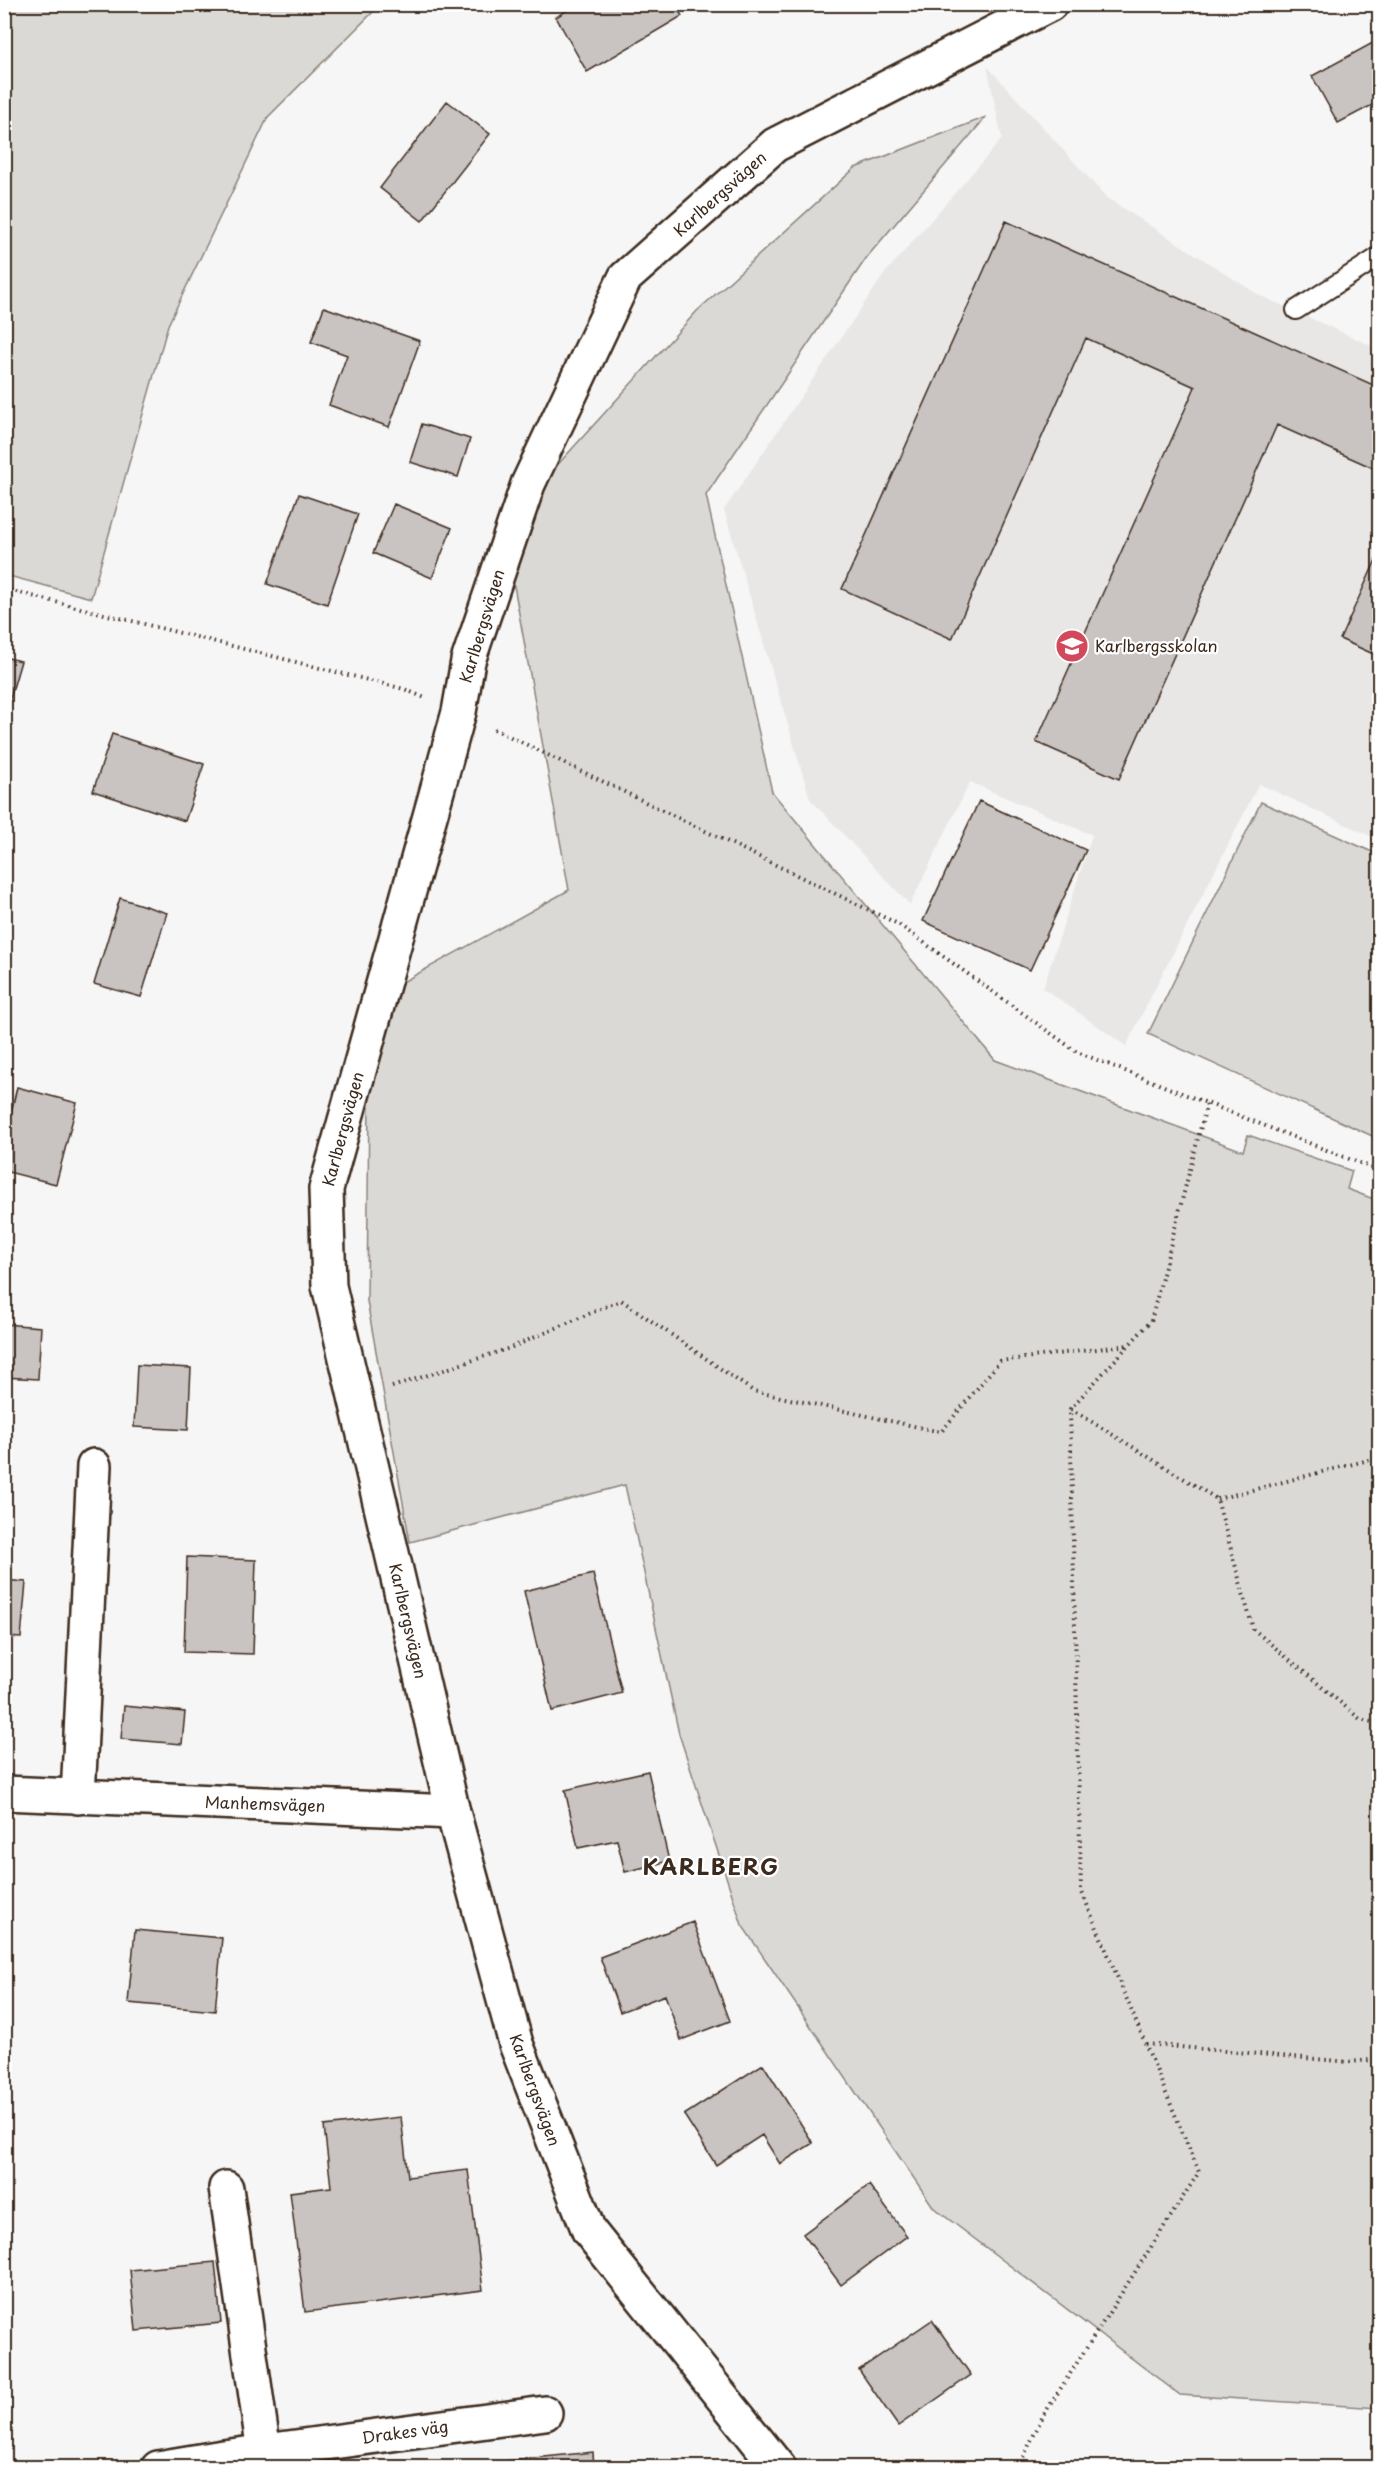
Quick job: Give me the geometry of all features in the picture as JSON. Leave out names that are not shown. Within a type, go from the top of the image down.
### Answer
[{"type":"street","name":"Karlbergsvägen","points":[[779,2468],[589,2231],[516,2044],[453,1812],[328,1286],[326,1189],[459,712],[468,660],[528,484],[625,278],[775,145],[1050,4]]},
{"type":"street","points":[[78,1797],[94,1466]]},
{"type":"street","name":"Manhemsvägen","points":[[4,1793],[453,1812]]},
{"type":"street","points":[[226,2188],[264,2452]]},
{"type":"street","name":"Drakes väg","points":[[158,2468],[224,2462],[264,2452],[545,2413]]},
{"type":"lane","points":[[1296,310],[1380,256]]},
{"type":"path","points":[[4,589],[404,689],[459,712],[898,924],[1077,1052],[1380,1171]]},
{"type":"path","points":[[1018,2468],[1043,2415],[1199,2172],[1081,1890],[1070,1408],[1151,1321],[1207,1102]]},
{"type":"path","points":[[383,1389],[510,1348],[621,1300],[753,1391],[942,1432],[1000,1361],[1129,1345]]},
{"type":"path","points":[[1070,1408],[1217,1499],[1253,1629],[1360,1719],[1380,1724]]},
{"type":"path","points":[[1217,1499],[1380,1457]]},
{"type":"path","points":[[1146,2044],[1350,2062],[1380,2059]]},
{"type":"shaded area","points":[[4,5],[380,5],[268,117],[168,325],[91,598],[5,575]]},
{"type":"shaded area","name":"Karlbergsskolan","points":[[987,66],[1107,198],[1259,295],[1379,349],[1379,840],[1259,784],[1126,1046],[1043,988],[1092,835],[970,782],[910,905],[810,799],[724,510],[885,273],[1002,139]]},
{"type":"shaded area","points":[[986,117],[867,257],[706,495],[772,792],[995,1060],[1243,1151],[1248,1135],[1352,1171],[1347,1189],[1379,1201],[1379,2408],[1180,2395],[934,2208],[742,1925],[679,1734],[625,1485],[410,1542],[367,1301],[370,1000],[569,890],[503,525],[697,311],[855,168]]},
{"type":"shaded area","points":[[1261,802],[1379,855],[1379,1139],[1148,1034]]},
{"type":"building","points":[[577,4],[675,4],[682,16],[587,72],[556,17]]},
{"type":"building","points":[[1380,39],[1380,101],[1338,123],[1312,76]]},
{"type":"building","points":[[447,101],[490,134],[422,221],[380,188]]},
{"type":"building","points":[[1006,221],[1380,388],[1380,471],[1277,425],[1119,779],[1036,742],[1195,387],[1086,338],[952,639],[842,589]]},
{"type":"building","points":[[324,307],[420,341],[389,427],[329,405],[347,355],[311,342]]},
{"type":"building","points":[[422,424],[470,439],[458,477],[410,462]]},
{"type":"building","points":[[299,494],[358,514],[327,604],[267,584]]},
{"type":"building","points":[[394,504],[452,528],[432,578],[373,553]]},
{"type":"building","points":[[1380,551],[1380,657],[1340,639]]},
{"type":"building","points":[[4,657],[21,661],[4,719]]},
{"type":"building","points":[[112,734],[204,764],[185,821],[93,791]]},
{"type":"building","points":[[979,801],[1086,850],[1030,970],[923,921]]},
{"type":"building","points":[[120,898],[167,913],[141,997],[94,984]]},
{"type":"building","points":[[17,1087],[77,1103],[56,1184],[4,1171],[4,1125],[8,1126]]},
{"type":"building","points":[[4,1324],[41,1327],[38,1379],[4,1377]]},
{"type":"building","points":[[137,1365],[191,1368],[188,1430],[134,1427]]},
{"type":"building","points":[[187,1557],[256,1560],[253,1654],[184,1652]]},
{"type":"building","points":[[593,1574],[622,1693],[552,1711],[524,1591]]},
{"type":"building","points":[[4,1580],[26,1582],[21,1638],[4,1637]]},
{"type":"building","points":[[124,1706],[185,1712],[182,1744],[121,1739]]},
{"type":"building","points":[[648,1771],[669,1861],[625,1872],[617,1840],[578,1848],[565,1790]]},
{"type":"building","points":[[693,1922],[730,2021],[681,2040],[665,1995],[620,2012],[600,1957]]},
{"type":"building","points":[[135,1930],[222,1938],[215,2011],[128,2003]]},
{"type":"building","points":[[763,2064],[813,2143],[780,2164],[762,2135],[716,2165],[684,2115]]},
{"type":"building","points":[[401,2117],[408,2177],[468,2170],[483,2290],[305,2312],[290,2192],[331,2187],[324,2126]]},
{"type":"building","points":[[869,2185],[907,2236],[841,2285],[803,2234]]},
{"type":"building","points":[[215,2262],[221,2323],[136,2331],[130,2270]]},
{"type":"building","points":[[932,2320],[971,2375],[898,2426],[859,2370]]},
{"type":"building","points":[[593,2452],[594,2468],[506,2468],[505,2461]]},
{"type":"place","name":"Karlbergsskolan","points":[[1072,646]]},
{"type":"district","name":"KARLBERG","points":[[711,1867]]}]
